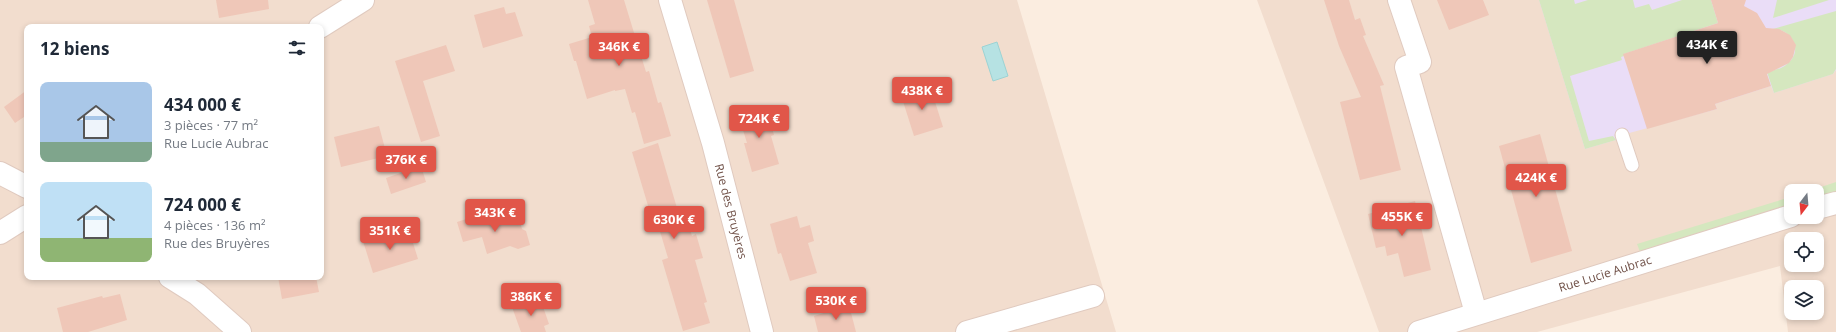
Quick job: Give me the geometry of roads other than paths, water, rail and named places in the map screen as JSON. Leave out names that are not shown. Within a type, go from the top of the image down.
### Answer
[{"type":"street","points":[[324,24],[362,0]]},
{"type":"street","name":"Rue des Bruyères","points":[[670,0],[713,143],[762,332]]},
{"type":"street","points":[[1398,0],[1420,62],[1406,67],[1476,313]]},
{"type":"street","points":[[0,173],[24,185]]},
{"type":"street","points":[[1824,206],[1836,203]]},
{"type":"street","points":[[0,233],[24,218]]},
{"type":"street","name":"Rue Lucie Aubrac","points":[[1418,332],[1784,218]]},
{"type":"street","points":[[175,280],[197,294],[240,332]]},
{"type":"street","points":[[966,332],[1093,296]]},
{"type":"lane","points":[[1622,135],[1632,166]]},
{"type":"water","points":[[997,42],[1008,76],[993,81],[982,47]]}]
